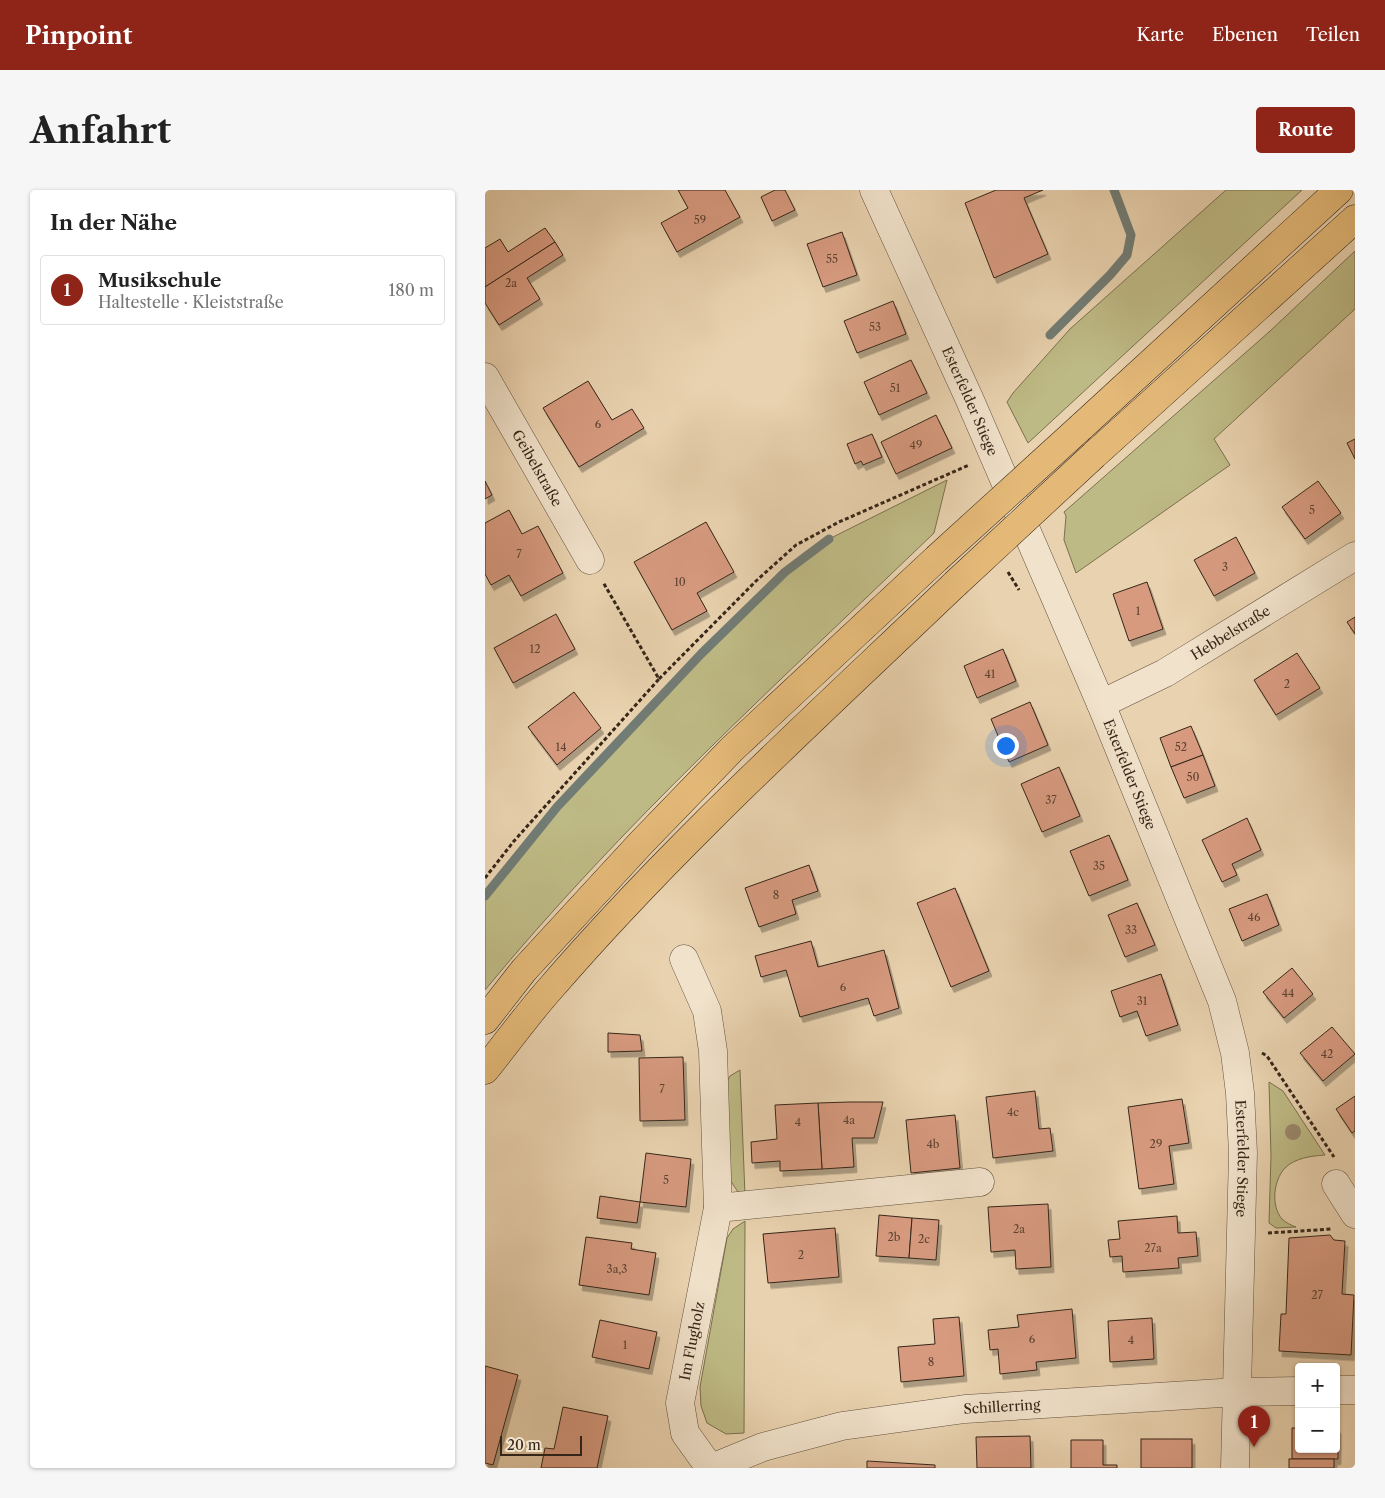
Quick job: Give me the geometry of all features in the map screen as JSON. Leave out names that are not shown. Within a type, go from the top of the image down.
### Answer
[{"type":"highway","points":[[485,1020],[530,963],[641,843],[732,749],[936,559],[1339,190]]},
{"type":"highway","points":[[485,1070],[548,991],[673,855],[768,762],[955,584],[1355,220]]},
{"type":"street","name":"Esterfelder Stiege","points":[[880,192],[982,460],[1101,704],[1222,1001],[1235,1053],[1240,1093],[1243,1154],[1235,1468]]},
{"type":"street","name":"Geibelstraße","points":[[485,377],[590,560]]},
{"type":"street","name":"Hebbelstraße","points":[[1101,704],[1165,673],[1355,556]]},
{"type":"street","name":"Im Flugholz","points":[[684,959],[707,1011],[713,1051],[717,1208],[680,1402],[685,1433],[711,1468]]},
{"type":"street","points":[[717,1208],[980,1182]]},
{"type":"street","points":[[1336,1184],[1347,1221]]},
{"type":"street","points":[[1340,1390],[1355,1390]]},
{"type":"street","name":"Schillerring","points":[[711,1468],[763,1447],[842,1426],[965,1409],[1237,1392],[1295,1391]]},
{"type":"path","points":[[971,472],[982,460]]},
{"type":"path","points":[[485,878],[514,841],[659,679],[756,581],[796,544],[839,522],[982,460]]},
{"type":"path","points":[[590,560],[659,679]]},
{"type":"path","points":[[1005,566],[1021,592]]},
{"type":"path","points":[[1259,1050],[1267,1056],[1335,1158],[1336,1184]]},
{"type":"path","points":[[1267,1233],[1347,1221]]},
{"type":"shaded area","points":[[1226,190],[1302,190],[1028,443],[1007,402],[1013,393],[1070,329]]},
{"type":"shaded area","points":[[1355,251],[1355,309],[1214,439],[1230,465],[1076,573],[1064,540],[1066,516],[1064,512],[1269,332]]},
{"type":"shaded area","points":[[947,480],[934,533],[760,699],[646,812],[537,929],[485,990],[485,896],[557,807],[701,654],[785,572],[829,539]]},
{"type":"shaded area","points":[[740,1070],[745,1195],[738,1192],[728,1177],[725,1085],[730,1076]]},
{"type":"shaded area","points":[[1269,1082],[1283,1091],[1325,1155],[1293,1162],[1285,1168],[1278,1180],[1275,1201],[1278,1214],[1285,1222],[1296,1227],[1276,1228],[1269,1223],[1271,1156]]},
{"type":"shaded area","points":[[745,1221],[744,1433],[726,1434],[707,1423],[701,1406],[700,1387],[727,1238],[733,1229]]},
{"type":"building","points":[[678,190],[725,190],[740,217],[677,252],[661,223],[688,208]]},
{"type":"building","points":[[775,190],[785,190],[795,210],[772,221],[761,197]]},
{"type":"building","points":[[996,190],[1043,190],[1024,198],[1048,254],[994,278],[965,203]]},
{"type":"building","points":[[545,228],[555,242],[485,287],[485,248],[500,239],[508,252]]},
{"type":"building","points":[[842,232],[857,275],[823,287],[807,244]]},
{"type":"building","points":[[555,242],[563,255],[527,278],[540,299],[499,325],[485,303],[485,287]]},
{"type":"building","points":[[893,301],[906,334],[857,353],[844,321]]},
{"type":"building","points":[[911,360],[927,393],[879,415],[864,382]]},
{"type":"building","points":[[588,381],[612,420],[632,409],[644,428],[579,467],[543,408]]},
{"type":"building","points":[[936,415],[952,448],[896,474],[881,442]]},
{"type":"building","points":[[872,434],[882,457],[863,465],[861,461],[855,464],[847,444]]},
{"type":"building","points":[[1355,439],[1355,459],[1347,443]]},
{"type":"building","points":[[485,481],[492,495],[485,499]]},
{"type":"building","points":[[1318,481],[1341,513],[1305,539],[1282,507]]},
{"type":"building","points":[[509,510],[522,534],[538,526],[563,573],[521,596],[509,575],[491,585],[485,574],[485,523]]},
{"type":"building","points":[[706,522],[734,572],[697,593],[707,611],[672,630],[634,562]]},
{"type":"building","points":[[1236,537],[1255,573],[1214,596],[1194,560]]},
{"type":"building","points":[[1147,582],[1163,629],[1129,641],[1113,594]]},
{"type":"building","points":[[556,614],[575,649],[513,683],[494,648]]},
{"type":"building","points":[[1355,617],[1355,634],[1347,622]]},
{"type":"building","points":[[1003,649],[1016,681],[977,698],[964,666]]},
{"type":"building","points":[[1297,653],[1320,688],[1276,715],[1254,680]]},
{"type":"building","points":[[574,692],[601,728],[557,765],[528,727]]},
{"type":"building","points":[[1030,702],[1048,745],[1009,762],[991,719]]},
{"type":"building","points":[[1191,726],[1203,755],[1171,767],[1160,738]]},
{"type":"building","points":[[1203,755],[1215,786],[1184,798],[1171,767]]},
{"type":"building","points":[[1059,767],[1080,816],[1042,832],[1021,784]]},
{"type":"building","points":[[1247,818],[1261,850],[1232,864],[1237,875],[1222,882],[1202,840]]},
{"type":"building","points":[[1109,835],[1128,880],[1089,896],[1070,851]]},
{"type":"building","points":[[809,865],[818,891],[792,900],[796,914],[759,927],[745,888]]},
{"type":"building","points":[[955,888],[989,971],[951,987],[917,903]]},
{"type":"building","points":[[1267,894],[1279,925],[1242,941],[1229,909]]},
{"type":"building","points":[[1137,903],[1155,945],[1125,957],[1108,915]]},
{"type":"building","points":[[811,941],[818,967],[884,950],[899,1008],[874,1016],[868,998],[800,1017],[786,970],[761,977],[755,956]]},
{"type":"building","points":[[1292,968],[1313,994],[1284,1018],[1263,992]]},
{"type":"building","points":[[1161,974],[1178,1025],[1146,1036],[1137,1011],[1120,1017],[1111,991]]},
{"type":"building","points":[[1332,1027],[1355,1054],[1323,1081],[1300,1053]]},
{"type":"building","points":[[608,1033],[640,1035],[642,1051],[608,1052]]},
{"type":"building","points":[[683,1057],[685,1120],[640,1121],[639,1058]]},
{"type":"building","points":[[1035,1091],[1039,1129],[1050,1128],[1053,1151],[993,1158],[986,1097]]},
{"type":"building","points":[[1355,1096],[1355,1131],[1352,1133],[1336,1109]]},
{"type":"building","points":[[1182,1099],[1189,1143],[1169,1146],[1174,1184],[1139,1189],[1128,1107]]},
{"type":"building","points":[[883,1102],[874,1138],[852,1138],[854,1167],[822,1169],[818,1103]]},
{"type":"building","points":[[818,1103],[822,1169],[780,1171],[780,1161],[752,1163],[751,1142],[777,1139],[775,1105]]},
{"type":"building","points":[[955,1115],[960,1168],[911,1173],[906,1120]]},
{"type":"building","points":[[646,1153],[691,1159],[686,1207],[640,1202]]},
{"type":"building","points":[[600,1196],[640,1202],[637,1223],[597,1218]]},
{"type":"building","points":[[1048,1204],[1051,1267],[1016,1269],[1015,1250],[991,1252],[988,1207]]},
{"type":"building","points":[[879,1215],[912,1218],[909,1258],[876,1256]]},
{"type":"building","points":[[1177,1216],[1178,1233],[1196,1232],[1198,1256],[1178,1258],[1179,1268],[1123,1272],[1122,1256],[1110,1257],[1108,1240],[1120,1239],[1118,1221]]},
{"type":"building","points":[[912,1218],[939,1220],[936,1260],[909,1258]]},
{"type":"building","points":[[835,1228],[839,1277],[768,1283],[763,1234]]},
{"type":"building","points":[[1330,1235],[1334,1240],[1345,1241],[1342,1294],[1354,1295],[1351,1355],[1279,1351],[1281,1314],[1286,1314],[1289,1238]]},
{"type":"building","points":[[586,1237],[632,1243],[631,1249],[656,1253],[649,1295],[579,1285]]},
{"type":"building","points":[[1072,1309],[1076,1358],[1036,1362],[1037,1370],[1000,1374],[998,1349],[990,1350],[988,1330],[1019,1327],[1017,1315]]},
{"type":"building","points":[[959,1317],[964,1376],[901,1382],[898,1347],[935,1344],[933,1319]]},
{"type":"building","points":[[1152,1318],[1154,1359],[1110,1362],[1108,1321]]},
{"type":"building","points":[[600,1320],[657,1332],[649,1369],[592,1357]]},
{"type":"building","points":[[485,1366],[518,1375],[493,1465],[485,1463]]},
{"type":"building","points":[[563,1407],[608,1416],[597,1468],[541,1468],[545,1448],[554,1449]]},
{"type":"building","points":[[1292,1428],[1295,1428],[1295,1453],[1338,1453],[1338,1459],[1292,1459]]},
{"type":"building","points":[[1030,1436],[1031,1468],[977,1468],[976,1437]]},
{"type":"building","points":[[1141,1439],[1192,1439],[1192,1468],[1141,1468]]},
{"type":"building","points":[[1071,1440],[1103,1440],[1103,1465],[1117,1465],[1117,1468],[1071,1468]]},
{"type":"building","points":[[1289,1459],[1334,1459],[1334,1468],[1289,1468]]},
{"type":"building","points":[[867,1461],[935,1465],[935,1468],[867,1468]]},
{"type":"waterway","points":[[1050,335],[1110,275],[1127,255],[1131,235],[1114,190]]},
{"type":"waterway","points":[[485,896],[557,807],[701,654],[785,572],[829,539]]},
{"type":"place","name":"Musikschule","points":[[1254,1447]]}]
